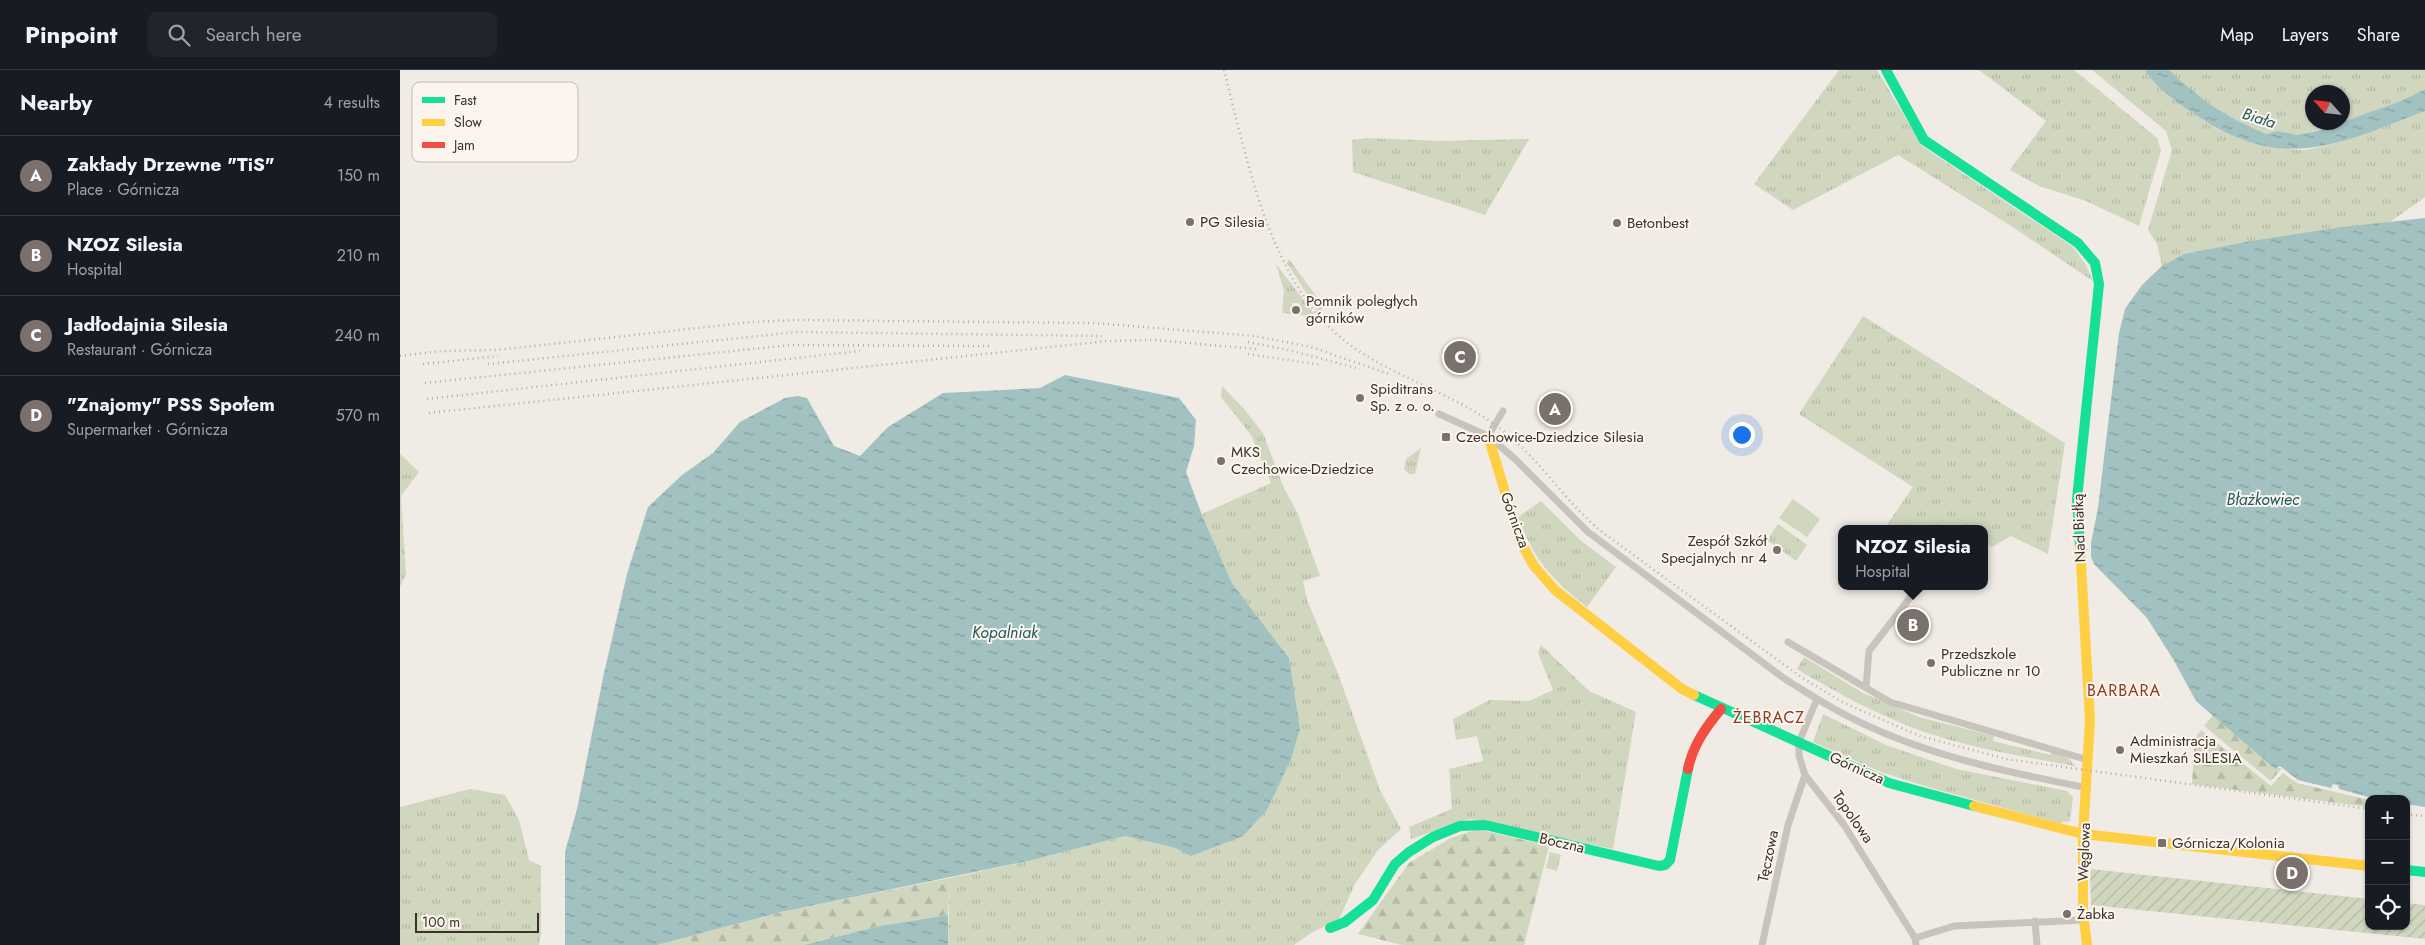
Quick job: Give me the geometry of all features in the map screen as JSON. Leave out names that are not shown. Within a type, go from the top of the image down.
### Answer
[{"type":"street","name":"Nad Białką","points":[[1886,70],[1924,140],[2078,243],[2095,263],[2099,284],[2077,499],[2090,720],[2088,760]]},
{"type":"street","points":[[1488,436],[1503,411]]},
{"type":"street","points":[[1439,414],[1488,436],[1515,459],[1588,532],[1785,679],[1817,699],[1867,726],[1924,749],[2087,788]]},
{"type":"street","name":"Górnicza","points":[[1488,436],[1520,541],[1534,566],[1555,590],[1610,635],[1682,689],[1721,709],[1890,783],[2083,834],[2365,866]]},
{"type":"street","points":[[1866,687],[1869,651],[1916,590]]},
{"type":"street","points":[[1788,642],[1890,702],[1922,713],[2088,760]]},
{"type":"street","name":"Topolowa","points":[[1817,699],[1800,742],[1799,756],[1805,775],[1844,825],[1915,942]]},
{"type":"street","name":"Boczna","points":[[1330,928],[1345,922],[1373,900],[1395,864],[1408,852],[1434,837],[1460,826],[1485,825],[1659,866],[1665,865],[1670,860],[1690,756],[1704,730],[1721,709]]},
{"type":"street","name":"Węglowa","points":[[2087,945],[2084,920],[2083,834],[2088,760]]},
{"type":"street","name":"Tęczowa","points":[[1762,945],[1788,825],[1805,775]]},
{"type":"street","points":[[2410,870],[2425,872]]},
{"type":"street","points":[[1915,942],[1954,926],[2084,920]]},
{"type":"street","points":[[2035,921],[2037,945]]},
{"type":"green space","points":[[1839,70],[1877,70],[1922,146],[2073,247],[2086,265],[2093,281],[2011,226],[1898,155],[1793,210],[1754,184]]},
{"type":"green space","points":[[1979,70],[2074,70],[2157,138],[2161,150],[2139,226],[2086,201],[2039,186],[2010,170],[2046,121]]},
{"type":"green space","points":[[2092,70],[2145,70],[2156,83],[2193,113],[2217,129],[2258,144],[2287,149],[2304,150],[2325,146],[2368,133],[2425,111],[2425,197],[2390,222],[2245,242],[2184,254],[2162,266],[2157,244],[2148,230],[2172,150],[2166,131]]},
{"type":"green space","points":[[2169,70],[2425,70],[2425,89],[2401,101],[2350,119],[2350,85],[2305,85],[2305,130],[2317,130],[2297,136],[2277,131],[2266,134],[2237,121],[2192,91]]},
{"type":"green space","points":[[1367,138],[1440,141],[1529,139],[1485,215],[1353,172],[1352,140]]},
{"type":"green space","points":[[1289,259],[1322,304],[1322,311],[1319,313],[1287,263]]},
{"type":"green space","points":[[1276,264],[1316,316],[1300,315],[1299,303],[1292,303],[1291,314],[1282,313],[1284,291]]},
{"type":"green space","points":[[1863,316],[2065,443],[2048,554],[2011,536],[1992,547],[1988,545],[1988,525],[1887,525],[1913,487],[1799,414]]},
{"type":"green space","points":[[1222,386],[1263,433],[1283,486],[1297,512],[1320,576],[1303,581],[1307,600],[1337,671],[1380,790],[1401,829],[1378,850],[1355,884],[1339,919],[1311,933],[1294,945],[948,945],[950,878],[1028,861],[1125,836],[1175,848],[1191,855],[1289,658],[1232,583],[1202,514],[1271,483],[1251,435],[1221,397]]},
{"type":"green space","points":[[1421,448],[1415,474],[1409,474],[1404,469],[1406,459]]},
{"type":"green space","points":[[400,454],[419,472],[401,496],[406,574],[400,587]]},
{"type":"green space","points":[[1793,499],[1820,519],[1807,537],[1779,518]]},
{"type":"green space","points":[[1541,501],[1580,540],[1616,567],[1587,607],[1563,587],[1545,568],[1524,532],[1518,517]]},
{"type":"green space","points":[[1778,524],[1807,545],[1796,561],[1767,540]]},
{"type":"green space","points":[[1541,645],[1589,691],[1636,712],[1613,849],[1470,819],[1411,839],[1409,827],[1452,809],[1449,769],[1483,761],[1477,736],[1456,740],[1453,719],[1490,700],[1529,701],[1553,690],[1538,653]]},
{"type":"green space","points":[[1804,657],[1863,693],[1919,717],[1994,736],[1993,741],[2051,755],[2052,751],[2069,759],[2075,766],[1975,746],[1935,736],[1900,723],[1855,702],[1797,669]]},
{"type":"green space","points":[[1823,714],[1886,745],[1956,769],[2067,791],[2073,797],[2070,821],[2059,823],[1931,788],[1881,772],[1813,742]]},
{"type":"green space","points":[[2213,715],[2275,768],[2282,768],[2271,781],[2204,726]]},
{"type":"green space","points":[[2201,730],[2271,786],[2283,773],[2297,783],[2365,799],[2365,806],[2192,784],[2195,738]]},
{"type":"green space","points":[[470,789],[505,795],[519,820],[529,860],[541,866],[541,933],[539,945],[400,945],[400,807]]},
{"type":"green space","points":[[1477,829],[1549,846],[1524,945],[1402,945],[1358,934],[1409,863],[1451,838]]},
{"type":"green space","points":[[1550,852],[1561,855],[1557,871],[1546,868]]},
{"type":"green space","points":[[2090,869],[2365,899],[2365,930],[2410,930],[2410,903],[2425,905],[2425,939],[2091,905]]},
{"type":"green space","points":[[950,878],[948,915],[880,926],[804,945],[657,945],[781,912]]},
{"type":"water","points":[[2145,70],[2169,70],[2192,91],[2214,107],[2266,134],[2277,131],[2297,135],[2320,130],[2350,130],[2350,119],[2401,101],[2425,89],[2425,111],[2362,135],[2334,143],[2306,148],[2279,148],[2251,143],[2222,131],[2172,98]]},
{"type":"water","name":"Błażkowiec","points":[[2425,218],[2425,807],[2410,805],[2410,795],[2365,796],[2339,789],[2338,785],[2333,784],[2331,788],[2298,780],[2280,766],[2275,769],[2196,701],[2173,659],[2147,618],[2094,564],[2091,557],[2091,543],[2098,508],[2119,333],[2125,309],[2142,285],[2162,266],[2184,254],[2245,242],[2342,227]]},
{"type":"water","name":"Kopalniak","points":[[1065,375],[1179,398],[1196,420],[1194,446],[1186,472],[1202,515],[1232,583],[1289,658],[1300,729],[1291,759],[1267,810],[1243,836],[1191,856],[1175,848],[1125,836],[1028,861],[781,912],[657,945],[565,945],[565,852],[577,809],[604,673],[627,574],[648,507],[682,475],[713,453],[740,422],[785,398],[798,396],[807,398],[834,446],[860,456],[888,427],[943,393],[1040,388]]},
{"type":"water","points":[[948,915],[948,945],[804,945],[880,926]]},
{"type":"railway","points":[[1224,70],[1252,179],[1279,253],[1297,286],[1319,316],[1345,341],[1363,354],[1464,406],[1502,430],[1516,441],[1576,507],[1602,532],[1801,677],[1844,703],[1920,736],[2006,759],[2365,808]]},
{"type":"railway","points":[[400,356],[442,351],[497,350],[752,322],[798,320],[1093,323],[1255,336],[1311,347],[1392,375]]},
{"type":"railway","points":[[488,364],[797,332],[1102,336]]},
{"type":"railway","points":[[429,413],[1107,341],[1154,340],[1256,349]]},
{"type":"railway","points":[[1248,342],[1289,350],[1360,369]]},
{"type":"railway","points":[[425,383],[791,345],[993,346]]},
{"type":"railway","points":[[427,399],[860,351]]},
{"type":"railway","points":[[1248,354],[1321,365]]},
{"type":"railway","points":[[423,364],[498,356]]},
{"type":"railway","points":[[2410,814],[2425,816]]},
{"type":"traffic: fast","points":[[1886,70],[1924,140],[2078,243],[2095,263],[2099,284],[2077,499],[2080,547]]},
{"type":"traffic: fast","points":[[1694,695],[1889,783],[1974,806]]},
{"type":"traffic: fast","points":[[1330,928],[1345,922],[1373,900],[1395,864],[1409,852],[1433,837],[1460,826],[1485,825],[1659,866],[1665,865],[1670,860],[1688,769]]},
{"type":"traffic: fast","points":[[2410,870],[2425,872]]},
{"type":"traffic: slow","points":[[1488,436],[1520,541],[1534,566],[1555,590],[1682,689],[1694,695]]},
{"type":"traffic: slow","points":[[2080,547],[2090,720],[2083,834],[2083,912],[2087,945]]},
{"type":"traffic: slow","points":[[1974,806],[2083,834],[2365,866]]},
{"type":"traffic: jam","points":[[1688,769],[1693,752],[1701,737],[1721,709]]},
{"type":"place","name":"PG Silesia","points":[[1190,222]]},
{"type":"place","name":"Betonbest","points":[[1617,223]]},
{"type":"place","name":"Pomnik poległych górników","points":[[1296,310]]},
{"type":"place","name":"Jadłodajnia Silesia","points":[[1460,357]]},
{"type":"place","name":"Spiditrans Sp. z o. o.","points":[[1360,398]]},
{"type":"place","name":"Zakłady Drzewne \"TiS\"","points":[[1555,409]]},
{"type":"place","name":"Czechowice-Dziedzice Silesia","points":[[1446,437]]},
{"type":"place","name":"MKS Czechowice-Dziedzice","points":[[1221,461]]},
{"type":"place","name":"Zespół Szkół Specjalnych nr 4","points":[[1777,550]]},
{"type":"place","name":"NZOZ Silesia","points":[[1913,625]]},
{"type":"place","name":"Przedszkole Publiczne nr 10","points":[[1931,663]]},
{"type":"place","name":"Administracja Mieszkań SILESIA","points":[[2120,750]]},
{"type":"place","name":"Górnicza/Kolonia","points":[[2162,843]]},
{"type":"place","name":"\"Znajomy\" PSS Społem","points":[[2292,873]]},
{"type":"place","name":"Żabka","points":[[2067,914]]},
{"type":"district","name":"BARBARA","points":[[2124,690]]},
{"type":"district","name":"ŻEBRACZ","points":[[1769,717]]},
{"type":"water label","name":"Biała","points":[[2259,118]]}]
